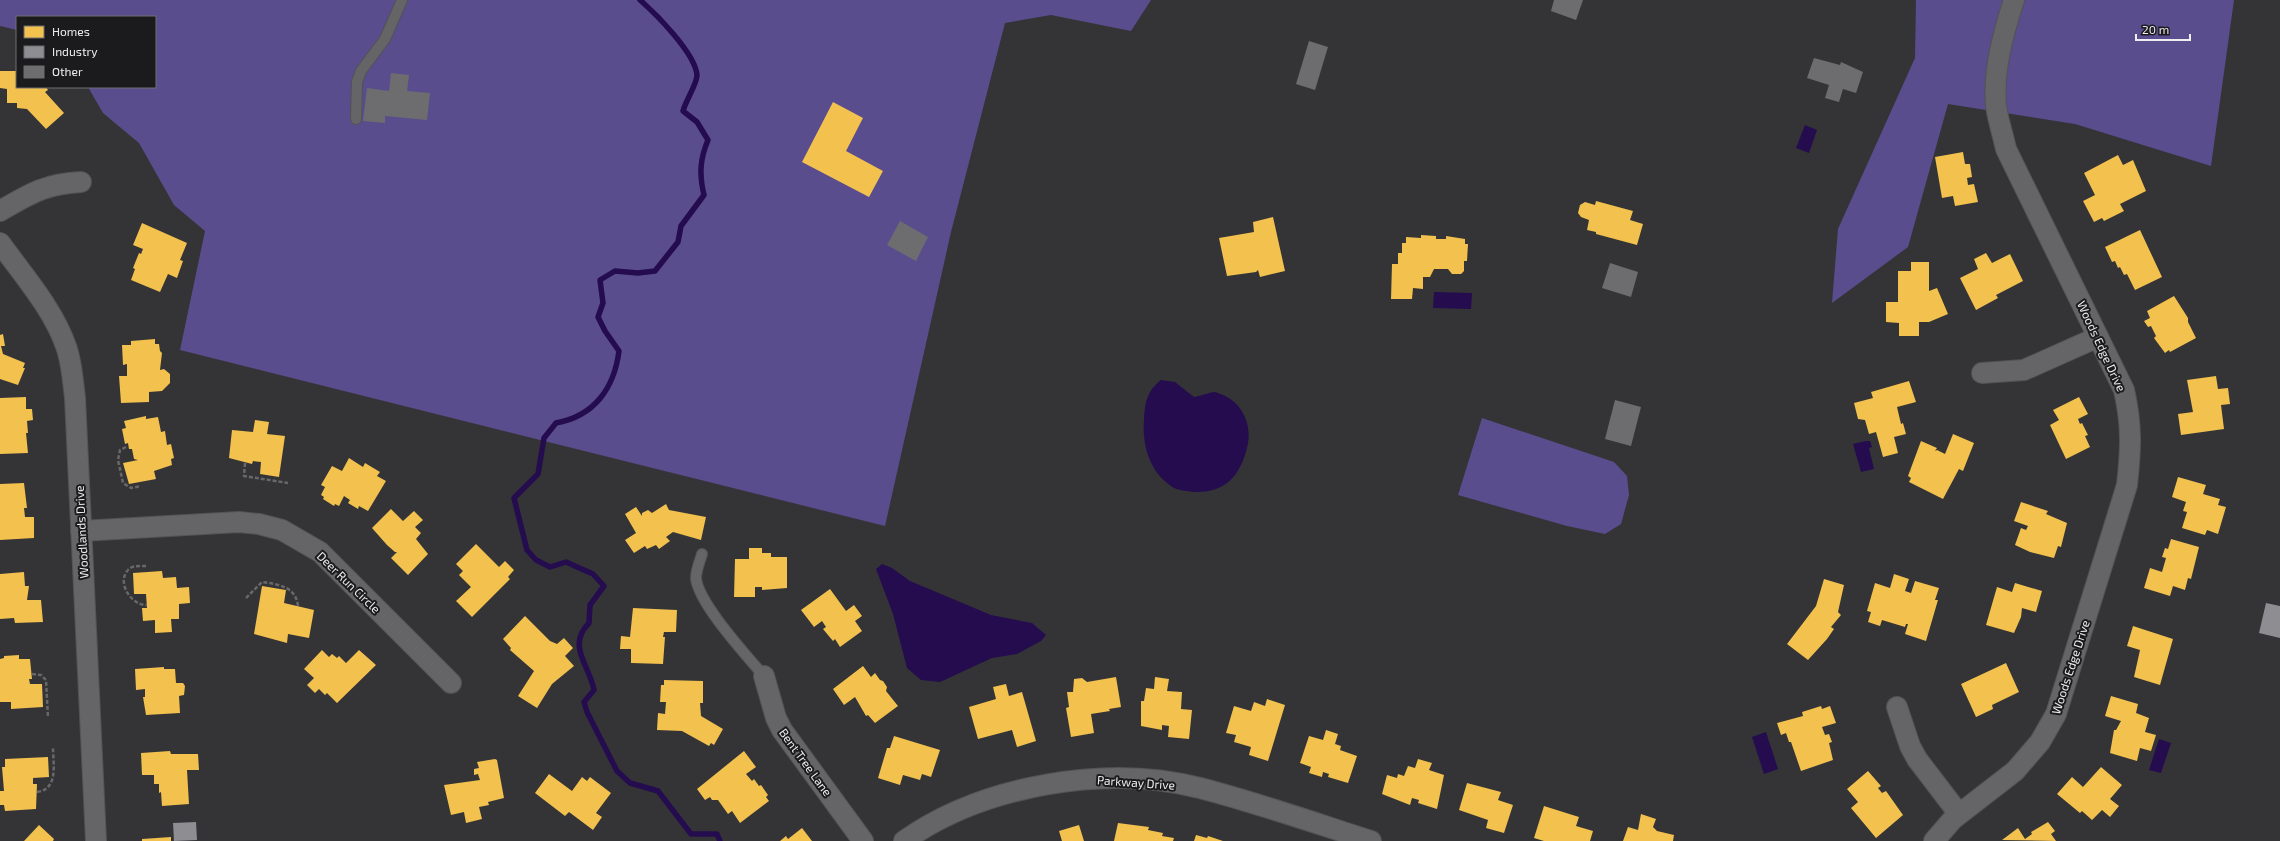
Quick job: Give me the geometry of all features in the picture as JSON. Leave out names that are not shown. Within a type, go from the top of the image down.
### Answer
[{"type":"street","name":"Woods Edge Drive","points":[[1934,841],[1959,814],[2015,771],[2040,742],[2056,714],[2127,485],[2132,447],[2130,417],[2124,390],[2006,149],[1996,106],[1996,70],[2002,39],[2014,0]]},
{"type":"street","points":[[0,212],[29,194],[47,186],[81,182]]},
{"type":"street","name":"Woodlands Drive","points":[[0,243],[50,315],[67,350],[75,398],[96,841]]},
{"type":"street","points":[[1982,373],[2024,370],[2098,337]]},
{"type":"street","name":"Deer Run Circle","points":[[81,532],[239,522],[259,524],[282,530],[320,552],[451,684]]},
{"type":"street","name":"Bent Tree Lane","points":[[764,676],[776,718],[782,730],[863,841]]},
{"type":"street","points":[[1897,707],[1910,746],[1917,759],[1959,814]]},
{"type":"street","name":"Parkway Drive","points":[[904,841],[949,816],[991,799],[1031,787],[1101,778],[1170,782],[1200,788],[1371,841]]},
{"type":"lane","points":[[356,119],[357,82],[361,71],[385,38],[402,0]]},
{"type":"lane","points":[[702,554],[696,576],[698,588],[736,644],[764,676]]},
{"type":"path","points":[[126,446],[120,450],[118,456],[123,483],[128,487],[141,486]]},
{"type":"path","points":[[245,463],[244,476],[288,483]]},
{"type":"path","points":[[146,566],[132,567],[127,570],[125,581],[127,593],[133,602],[141,606],[147,605]]},
{"type":"path","points":[[246,598],[262,582],[284,586],[296,596],[298,607]]},
{"type":"path","points":[[32,674],[41,674],[46,680],[48,717]]},
{"type":"path","points":[[37,792],[47,789],[53,782],[53,747]]},
{"type":"shaded area","points":[[0,0],[1151,0],[1131,31],[1051,15],[1005,23],[951,232],[885,526],[180,350],[205,231],[174,205],[139,143],[103,113],[89,88],[156,88],[156,16],[16,16],[16,30],[0,26]]},
{"type":"shaded area","points":[[1916,0],[2234,0],[2211,166],[2075,124],[1948,104],[1908,247],[1832,303],[1838,229],[1915,58]]},
{"type":"shaded area","points":[[1805,125],[1817,130],[1809,153],[1796,148]]},
{"type":"shaded area","points":[[1434,292],[1472,293],[1471,309],[1433,308]]},
{"type":"shaded area","points":[[1161,380],[1175,382],[1194,397],[1211,392],[1223,395],[1236,404],[1241,410],[1247,424],[1249,440],[1240,467],[1230,481],[1223,486],[1206,492],[1179,490],[1173,488],[1163,480],[1152,465],[1148,456],[1144,438],[1144,414],[1146,402],[1150,393],[1156,384]]},
{"type":"shaded area","points":[[1482,418],[1614,462],[1627,476],[1629,495],[1621,524],[1605,534],[1567,526],[1458,495]]},
{"type":"shaded area","points":[[1870,441],[1872,447],[1869,448],[1874,469],[1861,472],[1853,444]]},
{"type":"shaded area","points":[[882,564],[892,568],[910,581],[991,615],[1032,623],[1046,635],[1041,641],[1017,654],[992,658],[940,682],[921,680],[907,668],[893,614],[876,569]]},
{"type":"shaded area","points":[[1766,732],[1778,769],[1764,774],[1752,737]]},
{"type":"shaded area","points":[[2159,739],[2171,743],[2161,773],[2149,770]]},
{"type":"building: Homes","points":[[0,71],[16,71],[16,88],[47,88],[48,90],[45,92],[64,113],[46,129],[27,109],[17,108],[17,103],[7,103],[7,89],[0,88]]},
{"type":"building: Homes","points":[[833,102],[863,118],[846,151],[883,171],[869,197],[802,162]]},
{"type":"building: Homes","points":[[1963,152],[1965,164],[1970,164],[1972,177],[1967,178],[1968,185],[1974,184],[1978,202],[1955,206],[1953,196],[1942,198],[1935,157]]},
{"type":"building: Homes","points":[[2118,155],[2123,165],[2133,160],[2146,191],[2120,204],[2124,211],[2104,221],[2102,218],[2094,222],[2083,201],[2095,195],[2084,173]]},
{"type":"building: Homes","points":[[1596,201],[1633,211],[1630,220],[1643,224],[1637,245],[1596,234],[1596,232],[1587,230],[1589,220],[1581,217],[1578,213],[1580,205],[1585,202],[1595,205]]},
{"type":"building: Homes","points":[[1273,217],[1285,271],[1260,277],[1258,270],[1256,272],[1227,276],[1219,238],[1254,232],[1253,222]]},
{"type":"building: Homes","points":[[142,223],[187,243],[180,260],[183,261],[177,278],[168,274],[160,292],[131,280],[135,269],[133,268],[139,253],[141,254],[143,249],[133,245]]},
{"type":"building: Homes","points":[[2140,230],[2162,277],[2135,290],[2127,274],[2124,275],[2120,267],[2118,268],[2115,261],[2112,262],[2105,247]]},
{"type":"building: Homes","points":[[1421,235],[1436,236],[1436,239],[1446,239],[1446,236],[1465,239],[1465,244],[1468,244],[1467,261],[1464,261],[1464,271],[1461,274],[1452,274],[1448,269],[1434,269],[1430,277],[1423,277],[1423,289],[1413,288],[1412,299],[1391,299],[1392,264],[1398,264],[1398,253],[1402,253],[1402,243],[1406,243],[1406,237],[1421,238]]},
{"type":"building: Homes","points":[[1986,253],[1992,263],[2010,254],[2023,281],[1996,295],[1998,298],[1976,310],[1960,278],[1978,269],[1974,259]]},
{"type":"building: Homes","points":[[1911,262],[1929,262],[1929,291],[1937,288],[1948,314],[1929,322],[1919,322],[1919,336],[1899,336],[1899,323],[1886,322],[1886,302],[1898,302],[1898,271],[1911,271]]},
{"type":"building: Homes","points":[[2174,296],[2188,318],[2188,322],[2196,338],[2170,352],[2169,350],[2165,353],[2154,338],[2156,336],[2151,326],[2148,327],[2144,321],[2150,318],[2147,311]]},
{"type":"building: Homes","points":[[3,334],[5,346],[1,346],[3,354],[25,363],[23,368],[25,368],[18,385],[0,379],[0,335]]},
{"type":"building: Homes","points":[[155,339],[155,344],[159,344],[160,351],[162,353],[160,370],[164,369],[170,374],[170,383],[162,391],[149,392],[149,402],[121,403],[119,376],[127,376],[127,364],[123,365],[122,345],[131,345],[131,341]]},
{"type":"building: Homes","points":[[2216,376],[2218,389],[2228,388],[2230,404],[2221,405],[2224,429],[2181,435],[2178,414],[2193,412],[2187,380]]},
{"type":"building: Homes","points":[[1909,381],[1916,402],[1897,407],[1901,424],[1903,423],[1906,434],[1894,437],[1898,453],[1883,457],[1876,432],[1869,434],[1865,420],[1858,419],[1854,403],[1873,398],[1871,392]]},
{"type":"building: Homes","points":[[26,397],[26,409],[32,409],[33,420],[27,421],[28,433],[26,433],[28,453],[0,454],[0,398]]},
{"type":"building: Homes","points":[[2079,397],[2088,414],[2078,419],[2080,424],[2082,423],[2088,435],[2085,436],[2090,447],[2066,459],[2050,425],[2059,420],[2053,410]]},
{"type":"building: Homes","points":[[146,416],[146,419],[158,417],[161,432],[165,431],[167,445],[171,444],[174,458],[171,459],[172,465],[154,471],[156,479],[129,484],[123,463],[138,460],[134,459],[132,449],[129,449],[128,443],[125,444],[122,429],[126,428],[124,421]]},
{"type":"building: Homes","points":[[255,420],[269,422],[267,434],[285,436],[279,477],[260,474],[261,462],[253,461],[252,464],[229,458],[232,430],[253,432]]},
{"type":"building: Homes","points":[[1953,434],[1974,443],[1963,471],[1959,469],[1943,499],[1909,482],[1911,478],[1908,476],[1921,441],[1937,448],[1935,451],[1937,450],[1945,454]]},
{"type":"building: Homes","points":[[349,458],[363,467],[365,463],[380,472],[377,476],[386,481],[368,511],[359,506],[358,509],[348,503],[350,500],[344,496],[339,506],[335,504],[334,506],[323,499],[324,497],[321,495],[325,487],[321,485],[332,466],[342,471]]},
{"type":"building: Homes","points":[[2178,477],[2206,485],[2203,494],[2220,499],[2218,505],[2226,507],[2218,534],[2207,530],[2205,535],[2182,528],[2187,512],[2183,511],[2186,502],[2172,497]]},
{"type":"building: Homes","points":[[24,483],[27,508],[24,508],[25,517],[34,517],[34,538],[0,540],[0,484]]},
{"type":"building: Homes","points":[[2021,502],[2048,511],[2046,514],[2067,523],[2061,547],[2058,546],[2054,558],[2030,552],[2015,545],[2021,528],[2026,530],[2028,526],[2014,521]]},
{"type":"building: Homes","points":[[666,504],[669,510],[706,517],[701,540],[673,532],[666,537],[670,541],[659,549],[656,545],[647,549],[645,546],[634,553],[625,540],[636,533],[625,514],[636,507],[642,516],[642,513],[648,510],[652,513]]},
{"type":"building: Homes","points":[[391,509],[403,521],[414,511],[423,520],[415,527],[421,533],[416,539],[428,554],[408,575],[391,558],[397,552],[387,545],[372,528]]},
{"type":"building: Homes","points":[[2171,539],[2199,547],[2191,579],[2188,578],[2185,590],[2173,586],[2170,596],[2144,588],[2150,568],[2162,572],[2166,558],[2162,557],[2165,548],[2168,549]]},
{"type":"building: Homes","points":[[476,544],[499,567],[505,561],[514,570],[508,577],[510,579],[472,617],[456,601],[471,587],[459,575],[463,571],[456,564]]},
{"type":"building: Homes","points":[[749,548],[762,548],[762,553],[771,553],[771,557],[787,557],[787,588],[762,590],[762,587],[755,587],[755,597],[734,597],[735,559],[749,559]]},
{"type":"building: Homes","points":[[162,571],[163,578],[176,577],[177,588],[189,587],[190,603],[179,604],[179,619],[171,619],[172,632],[155,633],[155,620],[143,621],[142,608],[147,608],[146,594],[134,594],[133,573]]},
{"type":"building: Homes","points":[[24,572],[25,586],[29,586],[27,600],[41,600],[43,622],[15,623],[14,618],[0,619],[0,574]]},
{"type":"building: Homes","points":[[1894,574],[1909,579],[1905,591],[1911,593],[1915,581],[1939,588],[1935,600],[1938,600],[1926,641],[1905,634],[1908,624],[1906,624],[1905,627],[1882,620],[1880,626],[1868,622],[1871,612],[1867,611],[1875,583],[1890,588]]},
{"type":"building: Homes","points":[[1824,579],[1844,585],[1838,612],[1841,615],[1831,627],[1834,629],[1827,639],[1808,660],[1787,644],[1816,606]]},
{"type":"building: Homes","points":[[2015,583],[2042,591],[2036,612],[2022,608],[2021,617],[2014,633],[1986,625],[1997,587],[2012,592]]},
{"type":"building: Homes","points":[[262,586],[286,590],[284,603],[314,610],[309,638],[288,634],[287,643],[254,634]]},
{"type":"building: Homes","points":[[830,589],[846,611],[854,605],[862,616],[855,621],[862,631],[840,647],[835,639],[833,641],[823,629],[826,627],[822,621],[814,627],[801,610]]},
{"type":"building: Homes","points":[[633,608],[677,610],[676,632],[664,632],[663,664],[631,663],[631,649],[620,649],[621,636],[630,637]]},
{"type":"building: Homes","points":[[525,616],[550,641],[557,644],[564,638],[573,648],[565,656],[574,666],[552,684],[537,708],[518,696],[534,671],[510,650],[511,648],[503,639]]},
{"type":"building: Homes","points":[[2133,626],[2173,639],[2160,685],[2134,677],[2140,650],[2127,646]]},
{"type":"building: Homes","points":[[322,650],[329,657],[332,654],[337,658],[339,656],[346,663],[359,650],[376,665],[337,703],[327,693],[325,695],[319,689],[315,693],[307,685],[314,678],[304,669]]},
{"type":"building: Homes","points":[[19,655],[19,659],[30,659],[32,679],[29,679],[30,684],[42,684],[43,707],[11,709],[11,702],[0,702],[0,659],[4,658],[4,656]]},
{"type":"building: Homes","points":[[2006,663],[2019,692],[1992,705],[1993,709],[1976,717],[1961,684]]},
{"type":"building: Homes","points":[[863,666],[871,677],[875,673],[880,680],[883,681],[887,687],[886,691],[898,706],[875,723],[868,715],[866,716],[855,697],[844,705],[833,689]]},
{"type":"building: Homes","points":[[164,667],[164,669],[175,669],[176,683],[183,683],[185,686],[184,695],[179,696],[180,713],[146,715],[143,697],[145,697],[145,689],[136,690],[135,669]]},
{"type":"building: Homes","points":[[1116,677],[1121,707],[1109,709],[1110,711],[1091,714],[1094,733],[1071,737],[1066,708],[1069,707],[1067,692],[1073,692],[1074,679],[1082,678],[1087,682]]},
{"type":"building: Homes","points":[[1155,677],[1169,679],[1167,691],[1182,692],[1181,709],[1192,710],[1189,739],[1168,737],[1169,726],[1162,725],[1162,730],[1141,726],[1141,701],[1144,701],[1146,688],[1154,689]]},
{"type":"building: Homes","points":[[664,680],[703,681],[703,703],[700,703],[701,716],[723,729],[714,745],[711,743],[709,746],[682,731],[657,730],[658,713],[665,714],[666,702],[660,702],[661,685],[664,685]]},
{"type":"building: Homes","points":[[1006,684],[1009,696],[1022,692],[1036,741],[1017,747],[1012,730],[978,739],[969,707],[996,699],[993,687]]},
{"type":"building: Homes","points":[[2111,696],[2138,704],[2136,713],[2149,718],[2145,732],[2156,735],[2151,751],[2140,748],[2137,761],[2110,753],[2114,730],[2116,730],[2121,721],[2105,716]]},
{"type":"building: Homes","points":[[1267,699],[1285,705],[1268,761],[1249,755],[1251,747],[1234,742],[1236,735],[1226,733],[1234,706],[1251,711],[1254,702],[1265,706]]},
{"type":"building: Homes","points":[[1821,706],[1822,709],[1830,706],[1836,723],[1822,727],[1825,735],[1829,734],[1832,742],[1829,743],[1833,760],[1801,771],[1791,742],[1789,742],[1786,733],[1781,735],[1777,723],[1803,716],[1802,712]]},
{"type":"building: Homes","points":[[1326,730],[1338,734],[1335,744],[1341,746],[1340,750],[1357,756],[1348,783],[1328,777],[1329,774],[1323,772],[1322,777],[1309,773],[1311,767],[1300,763],[1309,736],[1323,740]]},
{"type":"building: Homes","points":[[894,736],[940,750],[931,777],[922,774],[920,780],[903,775],[900,785],[878,778],[887,748],[890,748]]},
{"type":"building: Homes","points":[[170,751],[171,754],[198,754],[199,770],[187,770],[189,804],[162,806],[161,792],[159,793],[159,784],[154,784],[154,775],[142,775],[141,753]]},
{"type":"building: Homes","points":[[744,751],[756,767],[746,774],[752,781],[754,779],[759,786],[761,785],[768,795],[766,797],[769,801],[740,823],[732,811],[728,814],[718,800],[712,800],[710,797],[705,800],[697,789]]},
{"type":"building: Homes","points":[[48,757],[49,777],[33,778],[33,784],[37,784],[36,809],[5,811],[4,805],[0,805],[0,791],[4,791],[2,767],[5,767],[5,759]]},
{"type":"building: Homes","points":[[1418,759],[1432,763],[1429,770],[1444,775],[1437,809],[1418,803],[1419,800],[1412,798],[1410,805],[1382,794],[1387,775],[1397,778],[1398,774],[1404,776],[1408,766],[1415,768]]},
{"type":"building: Homes","points":[[497,760],[504,798],[488,802],[489,805],[479,807],[482,819],[466,823],[464,812],[451,815],[444,785],[480,780],[478,774],[474,775],[474,769],[479,768],[477,762]]},
{"type":"building: Homes","points":[[2101,767],[2122,785],[2110,799],[2119,806],[2110,817],[2102,810],[2092,820],[2082,811],[2080,813],[2057,794],[2072,777],[2083,787]]},
{"type":"building: Homes","points":[[1868,771],[1881,786],[1878,788],[1882,793],[1886,791],[1903,815],[1876,838],[1851,808],[1858,802],[1847,789]]},
{"type":"building: Homes","points":[[549,774],[572,791],[582,777],[587,781],[590,777],[611,793],[596,813],[602,817],[593,830],[569,812],[565,816],[535,793]]},
{"type":"building: Homes","points":[[1467,783],[1501,792],[1498,800],[1513,805],[1504,833],[1486,828],[1488,820],[1459,810]]},
{"type":"building: Homes","points":[[1544,806],[1579,817],[1576,826],[1593,831],[1590,841],[1544,841],[1534,838]]},
{"type":"building: Homes","points":[[1641,814],[1656,819],[1653,827],[1657,831],[1674,835],[1673,841],[1623,841],[1628,827],[1638,830]]},
{"type":"building: Homes","points":[[2048,822],[2055,831],[2051,834],[2056,841],[2002,840],[2018,828],[2025,839],[2032,834],[2031,832]]},
{"type":"building: Homes","points":[[1118,823],[1149,827],[1148,830],[1163,833],[1162,836],[1174,838],[1173,841],[1114,841]]},
{"type":"building: Homes","points":[[39,825],[54,839],[53,841],[24,841]]},
{"type":"building: Homes","points":[[1079,825],[1084,841],[1062,841],[1059,831]]},
{"type":"building: Homes","points":[[802,828],[812,841],[780,841],[786,836],[788,839]]},
{"type":"building: Homes","points":[[1196,835],[1207,838],[1208,836],[1223,841],[1194,841]]},
{"type":"building: Homes","points":[[171,837],[171,841],[142,841],[142,839]]},
{"type":"building: Industry","points":[[2266,603],[2280,606],[2280,638],[2259,633]]},
{"type":"building: Industry","points":[[196,822],[197,840],[174,841],[173,823]]},
{"type":"building: Other","points":[[1554,0],[1583,0],[1576,20],[1551,11]]},
{"type":"building: Other","points":[[1309,41],[1328,47],[1315,90],[1296,84]]},
{"type":"building: Other","points":[[1814,58],[1840,65],[1841,62],[1863,72],[1856,93],[1843,89],[1839,102],[1825,98],[1829,85],[1807,78]]},
{"type":"building: Other","points":[[391,73],[409,75],[407,91],[430,93],[427,120],[385,116],[385,123],[363,121],[367,88],[389,91]]},
{"type":"building: Other","points":[[900,221],[928,237],[916,261],[887,245]]},
{"type":"building: Other","points":[[1610,263],[1638,272],[1631,297],[1602,288]]},
{"type":"building: Other","points":[[1615,400],[1641,407],[1631,446],[1605,439]]},
{"type":"waterway","points":[[640,0],[674,34],[690,56],[695,66],[697,79],[683,111],[697,122],[708,140],[703,154],[701,167],[701,180],[704,195],[681,226],[678,242],[655,271],[638,273],[615,271],[600,280],[603,303],[598,317],[605,331],[619,351],[612,377],[607,389],[600,399],[591,407],[581,414],[556,423],[544,438],[538,474],[514,498],[527,550],[536,560],[550,567],[566,562],[593,574],[604,586],[590,605],[589,623],[582,631],[579,648],[594,690],[584,702],[587,712],[617,771],[630,783],[658,791],[691,834],[717,834],[720,841]]}]
